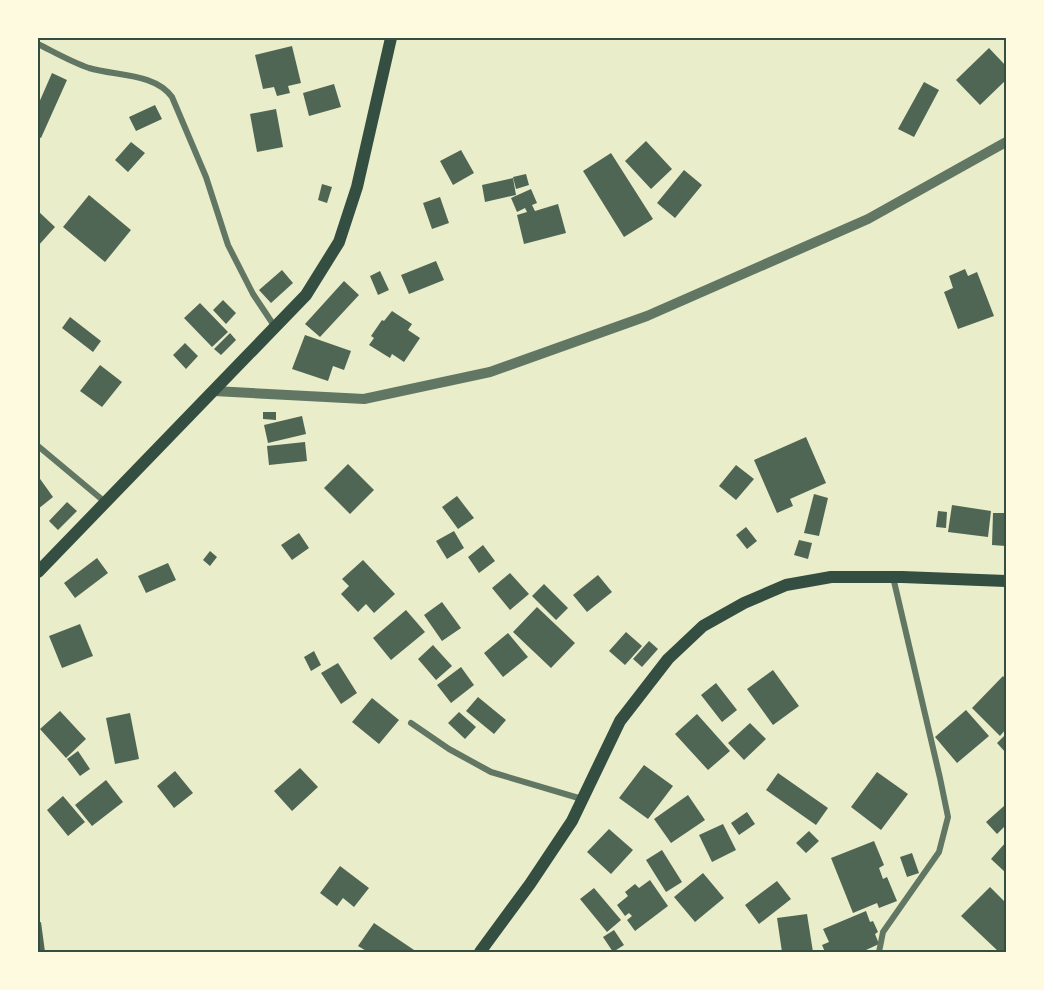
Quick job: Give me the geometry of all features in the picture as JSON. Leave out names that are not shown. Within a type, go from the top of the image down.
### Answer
[{"type":"main road","points":[[38,572],[306,294],[339,242],[357,187],[392,38]]},
{"type":"main road","points":[[480,952],[530,884],[572,821],[620,721],[668,659],[703,626],[744,603],[786,585],[831,577],[1006,581]]},
{"type":"street","points":[[38,44],[78,64],[145,80],[165,88],[172,98],[206,177],[228,245],[253,294],[274,327]]},
{"type":"street","points":[[214,391],[364,399],[490,372],[647,316],[868,219],[1006,142]]},
{"type":"street","points":[[38,446],[105,503]]},
{"type":"street","points":[[879,952],[883,932],[939,852],[948,817],[893,577]]},
{"type":"street","points":[[411,723],[449,749],[490,772],[582,799]]},
{"type":"building","points":[[292,46],[301,83],[288,86],[290,93],[277,96],[274,87],[263,89],[255,55]]},
{"type":"building","points":[[989,48],[1006,66],[1006,80],[980,105],[956,80]]},
{"type":"building","points":[[52,73],[67,80],[41,138],[38,137],[38,105]]},
{"type":"building","points":[[924,82],[939,90],[914,137],[898,129]]},
{"type":"building","points":[[334,84],[341,107],[309,116],[303,93]]},
{"type":"building","points":[[155,105],[162,119],[136,131],[129,117]]},
{"type":"building","points":[[276,109],[283,147],[257,152],[250,114]]},
{"type":"building","points":[[646,141],[672,169],[651,189],[625,161]]},
{"type":"building","points":[[131,142],[145,153],[128,172],[115,160]]},
{"type":"building","points":[[461,150],[474,173],[453,185],[440,161]]},
{"type":"building","points":[[611,153],[653,219],[624,237],[583,171]]},
{"type":"building","points":[[684,170],[702,185],[675,218],[657,203]]},
{"type":"building","points":[[526,174],[529,185],[516,189],[513,177]]},
{"type":"building","points":[[513,178],[516,195],[485,202],[482,185]]},
{"type":"building","points":[[322,184],[332,187],[327,203],[318,200]]},
{"type":"building","points":[[531,189],[537,203],[532,205],[535,211],[558,204],[566,233],[524,244],[517,215],[527,212],[525,208],[517,212],[511,198]]},
{"type":"building","points":[[89,195],[131,230],[105,262],[63,227]]},
{"type":"building","points":[[440,197],[449,223],[432,229],[423,203]]},
{"type":"building","points":[[38,211],[55,227],[38,246]]},
{"type":"building","points":[[436,261],[444,280],[409,294],[401,275]]},
{"type":"building","points":[[965,269],[968,276],[977,272],[994,316],[958,329],[944,292],[953,288],[949,276]]},
{"type":"building","points":[[282,270],[293,283],[271,303],[259,290]]},
{"type":"building","points":[[380,271],[389,290],[378,295],[370,276]]},
{"type":"building","points":[[344,281],[359,295],[320,337],[305,324]]},
{"type":"building","points":[[223,300],[236,313],[226,324],[213,310]]},
{"type":"building","points":[[200,303],[228,332],[212,347],[184,318]]},
{"type":"building","points":[[392,311],[412,324],[408,330],[420,338],[404,362],[392,354],[390,358],[369,345],[374,338],[371,336],[382,320],[384,321]]},
{"type":"building","points":[[70,317],[101,341],[93,352],[62,328]]},
{"type":"building","points":[[230,333],[236,340],[221,355],[214,349]]},
{"type":"building","points":[[305,335],[351,351],[344,370],[333,366],[328,381],[292,369]]},
{"type":"building","points":[[185,343],[198,356],[186,369],[173,355]]},
{"type":"building","points":[[100,365],[122,382],[102,407],[80,391]]},
{"type":"building","points":[[263,412],[276,412],[276,420],[263,419]]},
{"type":"building","points":[[302,416],[306,434],[268,443],[264,425]]},
{"type":"building","points":[[806,437],[826,483],[790,499],[793,506],[777,513],[754,460]]},
{"type":"building","points":[[305,442],[307,461],[269,465],[267,446]]},
{"type":"building","points":[[348,464],[374,490],[350,514],[324,488]]},
{"type":"building","points":[[736,465],[754,479],[736,500],[719,486]]},
{"type":"building","points":[[38,476],[53,497],[38,509]]},
{"type":"building","points":[[814,494],[828,498],[819,536],[804,533]]},
{"type":"building","points":[[457,496],[474,518],[458,529],[442,507]]},
{"type":"building","points":[[67,502],[77,511],[58,530],[49,521]]},
{"type":"building","points":[[952,505],[991,511],[988,537],[948,532]]},
{"type":"building","points":[[938,511],[947,512],[946,528],[936,527]]},
{"type":"building","points":[[993,513],[1006,513],[1006,546],[992,545]]},
{"type":"building","points":[[746,527],[757,541],[747,549],[736,535]]},
{"type":"building","points":[[454,531],[464,548],[447,559],[436,541]]},
{"type":"building","points":[[299,533],[309,548],[292,560],[281,545]]},
{"type":"building","points":[[799,540],[812,543],[808,559],[794,555]]},
{"type":"building","points":[[483,545],[495,561],[479,573],[468,557]]},
{"type":"building","points":[[210,551],[217,557],[210,566],[203,560]]},
{"type":"building","points":[[97,558],[108,573],[75,598],[64,583]]},
{"type":"building","points":[[363,560],[395,594],[374,613],[366,604],[358,612],[341,594],[349,586],[342,579]]},
{"type":"building","points":[[168,563],[176,580],[146,593],[138,576]]},
{"type":"building","points":[[510,573],[529,594],[510,610],[492,588]]},
{"type":"building","points":[[598,575],[612,592],[587,612],[573,595]]},
{"type":"building","points":[[544,584],[568,608],[556,620],[532,596]]},
{"type":"building","points":[[442,602],[461,628],[442,641],[424,615]]},
{"type":"building","points":[[537,607],[575,643],[551,668],[513,632]]},
{"type":"building","points":[[406,610],[425,632],[391,660],[373,638]]},
{"type":"building","points":[[80,624],[93,656],[62,668],[49,636]]},
{"type":"building","points":[[626,632],[642,646],[625,665],[609,651]]},
{"type":"building","points":[[508,633],[528,657],[503,677],[484,653]]},
{"type":"building","points":[[649,641],[658,649],[642,667],[633,659]]},
{"type":"building","points":[[433,645],[452,666],[436,680],[418,659]]},
{"type":"building","points":[[314,651],[321,665],[311,671],[304,657]]},
{"type":"building","points":[[338,663],[357,693],[341,704],[321,673]]},
{"type":"building","points":[[461,667],[474,685],[451,703],[437,685]]},
{"type":"building","points":[[773,670],[799,706],[773,725],[747,689]]},
{"type":"building","points":[[1003,676],[1006,679],[1006,729],[1000,736],[972,708]]},
{"type":"building","points":[[716,683],[737,710],[722,722],[701,695]]},
{"type":"building","points":[[478,697],[506,720],[494,734],[466,711]]},
{"type":"building","points":[[372,698],[399,720],[379,744],[352,722]]},
{"type":"building","points":[[966,710],[989,736],[957,763],[935,737]]},
{"type":"building","points":[[60,711],[86,739],[66,758],[40,729]]},
{"type":"building","points":[[459,712],[476,727],[465,739],[448,723]]},
{"type":"building","points":[[130,713],[139,759],[115,764],[106,718]]},
{"type":"building","points":[[697,714],[730,751],[708,770],[675,734]]},
{"type":"building","points":[[750,723],[766,739],[744,760],[728,743]]},
{"type":"building","points":[[1006,734],[1006,753],[997,743]]},
{"type":"building","points":[[78,751],[90,769],[80,776],[67,759]]},
{"type":"building","points":[[644,765],[673,786],[648,819],[619,798]]},
{"type":"building","points":[[300,768],[318,787],[292,811],[274,791]]},
{"type":"building","points":[[175,771],[193,793],[174,808],[157,786]]},
{"type":"building","points":[[877,772],[908,794],[881,830],[851,807]]},
{"type":"building","points":[[778,773],[828,808],[816,825],[766,790]]},
{"type":"building","points":[[106,780],[123,802],[92,826],[75,805]]},
{"type":"building","points":[[688,795],[705,820],[671,843],[654,819]]},
{"type":"building","points":[[63,796],[85,822],[68,836],[47,810]]},
{"type":"building","points":[[1004,806],[1006,825],[997,834],[986,822]]},
{"type":"building","points":[[747,812],[755,824],[739,835],[731,823]]},
{"type":"building","points":[[723,824],[736,850],[712,862],[699,835]]},
{"type":"building","points":[[609,829],[633,850],[611,874],[587,852]]},
{"type":"building","points":[[809,831],[819,841],[806,853],[796,843]]},
{"type":"building","points":[[874,841],[884,865],[879,868],[883,879],[887,877],[897,901],[879,908],[877,903],[853,913],[831,858]]},
{"type":"building","points":[[1006,842],[1006,873],[991,859]]},
{"type":"building","points":[[662,850],[682,882],[666,892],[646,860]]},
{"type":"building","points":[[912,853],[919,873],[907,877],[900,857]]},
{"type":"building","points":[[340,866],[369,888],[354,907],[343,898],[337,906],[320,893]]},
{"type":"building","points":[[703,873],[724,898],[695,922],[674,897]]},
{"type":"building","points":[[650,880],[668,906],[635,931],[627,920],[632,916],[629,913],[625,916],[617,905],[628,896],[625,892],[635,884],[639,888]]},
{"type":"building","points":[[777,881],[791,899],[759,924],[745,905]]},
{"type":"building","points":[[990,887],[1006,903],[1006,952],[999,952],[961,916]]},
{"type":"building","points":[[594,888],[621,920],[607,932],[580,899]]},
{"type":"building","points":[[866,911],[870,922],[873,921],[878,932],[875,934],[879,944],[866,950],[867,952],[825,952],[822,945],[829,942],[823,929]]},
{"type":"building","points":[[807,914],[813,952],[782,952],[777,918]]},
{"type":"building","points":[[41,922],[45,952],[38,952],[38,923]]},
{"type":"building","points":[[374,923],[417,952],[368,952],[358,946]]},
{"type":"building","points":[[614,930],[624,945],[613,952],[603,937]]}]
